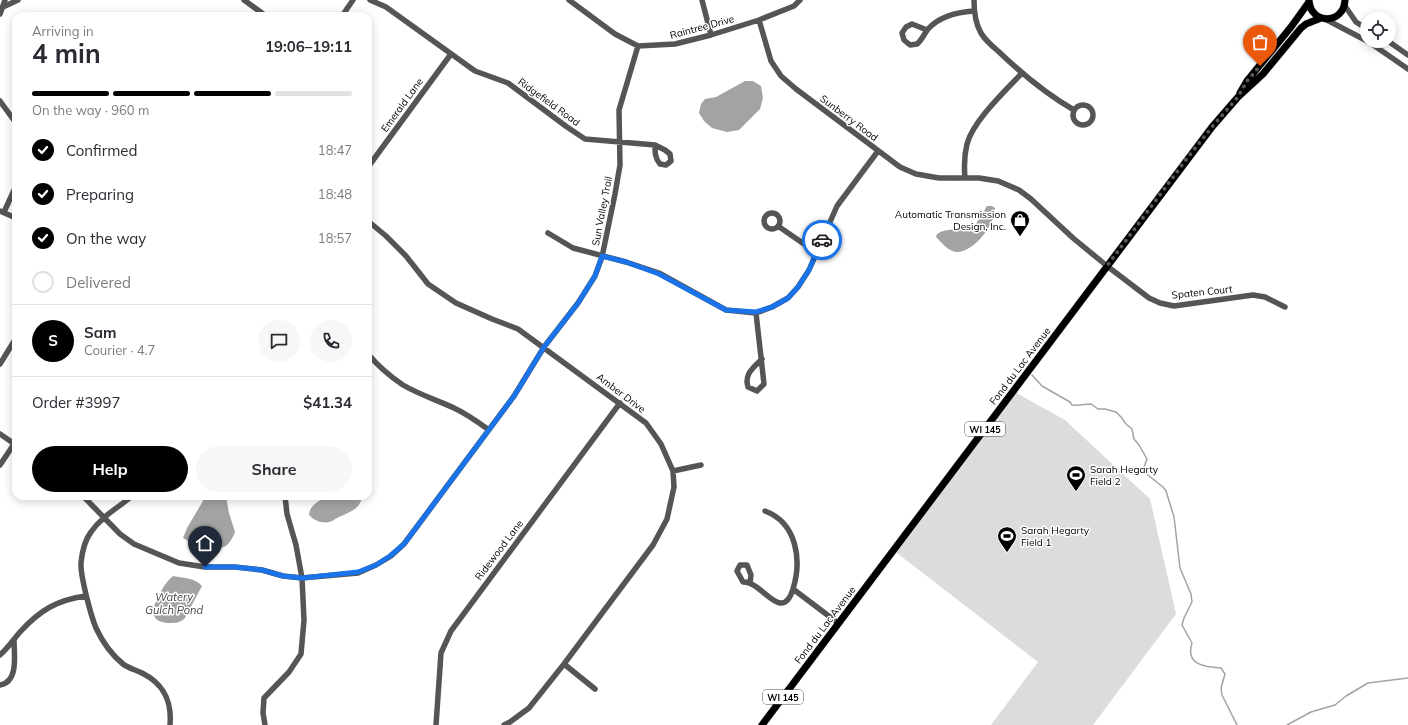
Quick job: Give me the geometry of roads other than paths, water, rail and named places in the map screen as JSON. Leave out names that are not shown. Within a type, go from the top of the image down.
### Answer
[{"type":"main road","points":[[1309,1],[1311,10],[1323,18]]},
{"type":"main road","name":"Fond du Lac Avenue","points":[[1238,97],[1247,81],[1279,43],[1309,1]]},
{"type":"main road","name":"WI 145","points":[[1323,18],[1333,18],[1337,16],[1343,10],[1345,2]]},
{"type":"main road","name":"Fond du Lac Avenue","points":[[762,725],[1188,157],[1238,97],[1264,74],[1306,24],[1323,18]]},
{"type":"street","points":[[0,14],[5,0]]},
{"type":"street","points":[[3,7],[18,0]]},
{"type":"street","points":[[244,0],[260,12]]},
{"type":"street","points":[[345,12],[353,0]]},
{"type":"street","name":"Ridgefield Road","points":[[370,0],[386,6],[475,71],[508,83],[585,139],[655,145]]},
{"type":"street","points":[[569,0],[615,34],[638,46]]},
{"type":"street","points":[[702,0],[711,35]]},
{"type":"street","name":"Raintree Drive","points":[[638,46],[674,44],[711,35],[758,20],[794,6],[800,0]]},
{"type":"street","points":[[974,0],[976,22],[981,34],[1022,73],[1053,98],[1074,110]]},
{"type":"street","points":[[1345,2],[1356,22],[1360,25]]},
{"type":"street","points":[[927,30],[912,24],[906,27],[902,33],[904,40],[910,45],[917,44],[927,30],[935,23],[949,16],[974,11]]},
{"type":"street","points":[[1323,18],[1369,42],[1408,69]]},
{"type":"street","name":"Sunberry Road","points":[[758,20],[771,61],[781,76],[796,89],[900,167],[916,174],[939,178],[979,178],[998,181],[1019,190],[1107,266]]},
{"type":"street","name":"Sun Valley Trail","points":[[87,500],[120,534],[134,544],[179,563],[205,567],[235,567],[262,570],[283,576],[302,578],[358,572],[376,565],[390,556],[404,544],[514,396],[544,347],[578,303],[595,276],[602,256],[620,165],[619,110],[638,46]]},
{"type":"street","points":[[1396,47],[1408,55]]},
{"type":"street","name":"Emerald Lane","points":[[372,161],[450,54]]},
{"type":"street","points":[[965,178],[964,160],[967,143],[977,125],[993,104],[1022,73]]},
{"type":"street","points":[[0,101],[12,118]]},
{"type":"street","points":[[548,233],[573,248],[626,262],[659,274],[726,310],[756,312],[772,307],[788,298],[798,287],[809,270],[837,206],[878,151]]},
{"type":"street","points":[[12,193],[2,211],[12,216]]},
{"type":"street","name":"Amber Drive","points":[[372,224],[406,256],[428,284],[456,304],[518,328],[646,423],[661,444],[673,471],[674,487],[667,519],[653,545],[564,664],[529,708],[504,725]]},
{"type":"street","points":[[778,226],[817,251]]},
{"type":"street","name":"Spaten Court","points":[[1107,266],[1149,298],[1166,305],[1174,306],[1254,295],[1265,297],[1285,307]]},
{"type":"street","points":[[756,312],[762,359],[764,384],[757,391],[748,387],[746,380],[749,373],[762,359]]},
{"type":"street","points":[[0,364],[12,344]]},
{"type":"street","points":[[372,358],[384,370],[402,384],[420,394],[454,408],[474,419],[489,430]]},
{"type":"street","name":"Ridewood Lane","points":[[436,725],[441,654],[451,631],[620,403]]},
{"type":"street","points":[[0,434],[12,443]]},
{"type":"street","points":[[0,465],[12,449]]},
{"type":"street","points":[[673,471],[701,465]]},
{"type":"street","points":[[126,500],[103,517],[90,532],[84,548],[81,564],[86,596],[96,628],[108,648],[124,665],[144,674],[158,684],[167,698],[171,712],[170,725]]},
{"type":"street","points":[[266,725],[263,713],[264,698],[289,672],[301,654],[304,620],[302,578],[296,545],[287,514],[285,500]]},
{"type":"street","points":[[750,583],[771,600],[778,603],[784,602],[792,594],[797,577],[798,562],[796,546],[789,532],[780,520],[771,513],[765,511]]},
{"type":"street","points":[[794,589],[838,623]]},
{"type":"street","points":[[0,655],[32,620],[49,606],[70,598],[86,596]]},
{"type":"street","points":[[0,685],[5,684],[12,677],[14,668],[14,640]]},
{"type":"street","points":[[564,664],[595,689]]},
{"type":"water","points":[[745,81],[753,81],[761,86],[763,98],[760,109],[739,130],[727,132],[712,128],[704,121],[699,113],[701,104],[705,99],[716,97]]},
{"type":"water","points":[[987,206],[992,206],[995,208],[994,215],[982,236],[970,248],[956,252],[950,250],[936,237],[937,234],[941,232],[974,227]]},
{"type":"water","points":[[227,500],[235,532],[229,543],[224,547],[215,548],[203,546],[183,538],[187,528],[203,501]]},
{"type":"water","points":[[361,500],[359,505],[349,513],[330,522],[320,522],[309,515],[313,505],[319,501]]},
{"type":"water","name":"Watery Gulch Pond","points":[[173,576],[193,580],[202,586],[185,618],[175,623],[161,622],[154,616],[155,603],[167,582]]},
{"type":"waterway","points":[[1032,375],[1042,386],[1070,402],[1072,405],[1091,404],[1098,409],[1116,412],[1132,429],[1134,439],[1147,459],[1143,470],[1166,491],[1174,517],[1180,568],[1191,594],[1192,602],[1182,625],[1192,643],[1191,656],[1198,663],[1209,667],[1221,668],[1225,674],[1221,688],[1222,695],[1237,725]]},
{"type":"waterway","points":[[1287,725],[1311,712],[1335,705],[1346,696],[1368,683],[1408,678]]},
{"type":"place","name":"Automatic Transmission Design, Inc.","points":[[1020,237]]},
{"type":"place","name":"Sarah Hegarty Field 2","points":[[1076,492]]},
{"type":"place","name":"Sarah Hegarty Field 1","points":[[1007,553]]}]
